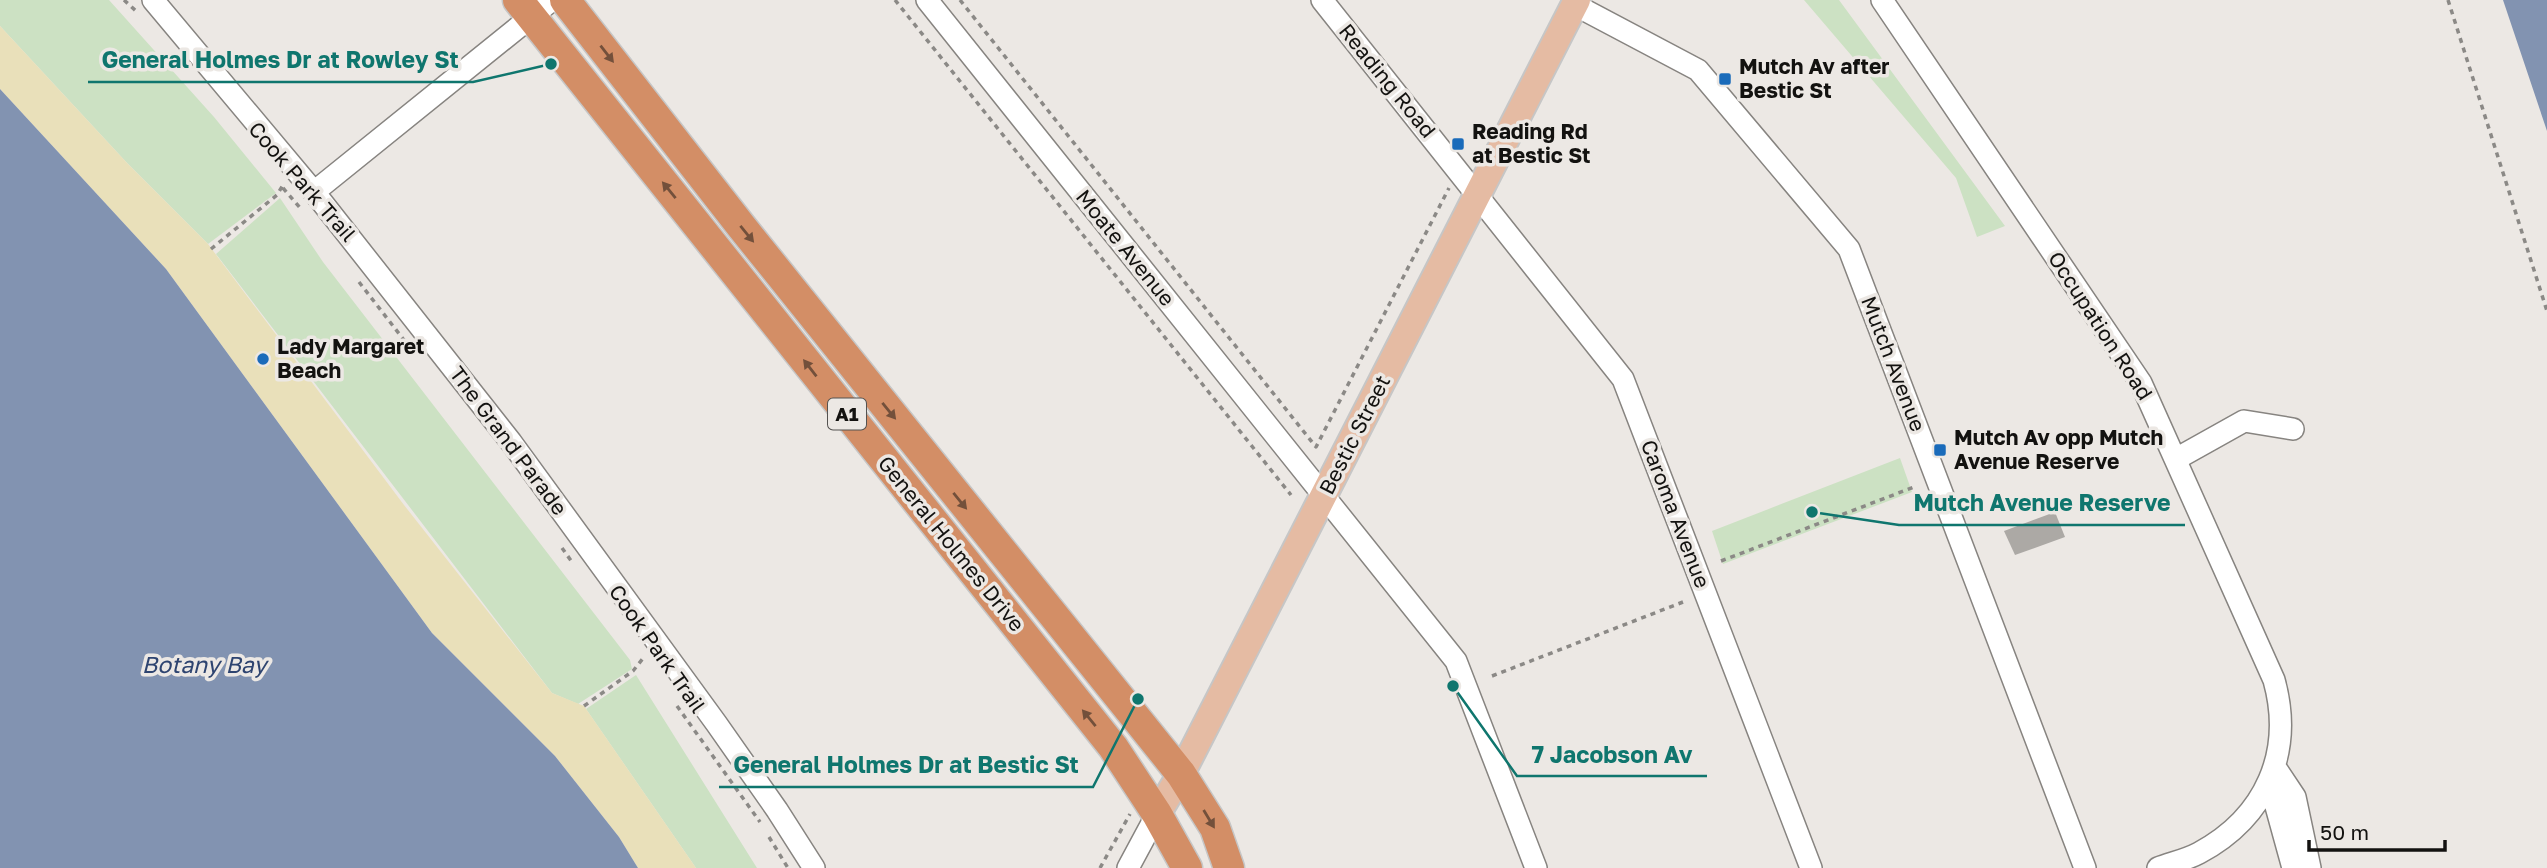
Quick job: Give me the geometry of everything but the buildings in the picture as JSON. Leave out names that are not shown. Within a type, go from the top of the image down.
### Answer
[{"type":"highway","name":"General Holmes Drive","points":[[565,0],[757,247],[1181,774],[1215,828],[1229,868]]},
{"type":"highway","name":"General Holmes Drive","points":[[534,6],[1113,747],[1144,813],[1187,868]]},
{"type":"main road","name":"Bestic Street","points":[[1144,813],[1181,774],[1576,2]]},
{"type":"street","name":"Moate Avenue","points":[[927,0],[1455,661],[1536,868]]},
{"type":"street","name":"Reading Road","points":[[1322,0],[1478,194]]},
{"type":"street","name":"Occupation Road","points":[[1882,0],[2141,383],[2274,680],[2282,712],[2281,747],[2272,774],[2254,806],[2243,818],[2198,853],[2158,868]]},
{"type":"street","name":"Mutch Avenue","points":[[1576,2],[1698,70],[1849,249],[2085,868]]},
{"type":"street","points":[[310,202],[534,6]]},
{"type":"street","name":"The Grand Parade","points":[[146,7],[511,442],[716,723],[814,868]]},
{"type":"street","name":"Caroma Avenue","points":[[1478,194],[1623,379],[1811,868]]},
{"type":"street","points":[[2176,459],[2244,421],[2293,429]]},
{"type":"street","points":[[2272,774],[2293,868]]},
{"type":"street","points":[[2272,774],[2295,797],[2311,868]]},
{"type":"street","name":"Bestic Street","points":[[1128,868],[1144,813]]},
{"type":"street","points":[[2182,868],[2198,853]]},
{"type":"path","points":[[124,0],[146,7]]},
{"type":"path","name":"Moate Avenue","points":[[895,0],[1291,495]]},
{"type":"path","name":"Moate Avenue","points":[[960,0],[1316,447]]},
{"type":"path","points":[[2448,0],[2547,311]]},
{"type":"path","name":"Cook Park Trail","points":[[275,175],[290,198],[310,202]]},
{"type":"path","name":"Bestic Street","points":[[1316,447],[1449,188]]},
{"type":"path","points":[[211,249],[277,195]]},
{"type":"path","name":"Cook Park Trail","points":[[355,275],[361,287],[417,356]]},
{"type":"path","points":[[1720,561],[1914,487]]},
{"type":"path","points":[[560,545],[573,563]]},
{"type":"path","points":[[1492,676],[1683,603]]},
{"type":"path","name":"Cook Park Trail","points":[[638,650],[651,668]]},
{"type":"path","points":[[584,706],[633,671]]},
{"type":"path","name":"Cook Park Trail","points":[[673,699],[755,817],[766,828],[774,847],[788,868]]},
{"type":"path","points":[[1100,868],[1144,813]]},
{"type":"green space","points":[[0,0],[109,0],[214,117],[276,193],[208,244],[128,164],[0,26]]},
{"type":"green space","points":[[1804,0],[1839,0],[2005,226],[1977,237],[1956,178]]},
{"type":"green space","points":[[280,198],[323,262],[630,660],[632,669],[578,704],[552,693],[216,254]]},
{"type":"green space","points":[[1900,458],[1912,492],[1723,564],[1712,531]]},
{"type":"green space","points":[[636,675],[757,868],[696,868],[586,709]]},
{"type":"sand","name":"Lady Margaret Beach","points":[[0,26],[128,164],[208,244],[404,505],[552,693],[584,706],[696,868],[638,868],[619,837],[555,756],[432,633],[166,269],[0,89]]},
{"type":"water","points":[[2503,0],[2547,0],[2547,131]]},
{"type":"water","name":"Botany Bay","points":[[0,89],[166,269],[432,633],[555,756],[619,837],[638,868],[0,868]]},
{"type":"place","name":"General Holmes Dr at Rowley St","points":[[551,64]]},
{"type":"place","name":"Mutch Av after Bestic St","points":[[1725,79]]},
{"type":"place","name":"Reading Rd at Bestic St","points":[[1458,144]]},
{"type":"place","name":"Lady Margaret Beach","points":[[263,359]]},
{"type":"place","name":"Mutch Av opp Mutch Avenue Reserve","points":[[1940,450]]},
{"type":"place","name":"Mutch Avenue Reserve","points":[[1812,512]]},
{"type":"place","name":"7 Jacobson Av","points":[[1453,686]]},
{"type":"place","name":"General Holmes Dr at Bestic St","points":[[1138,699]]}]
